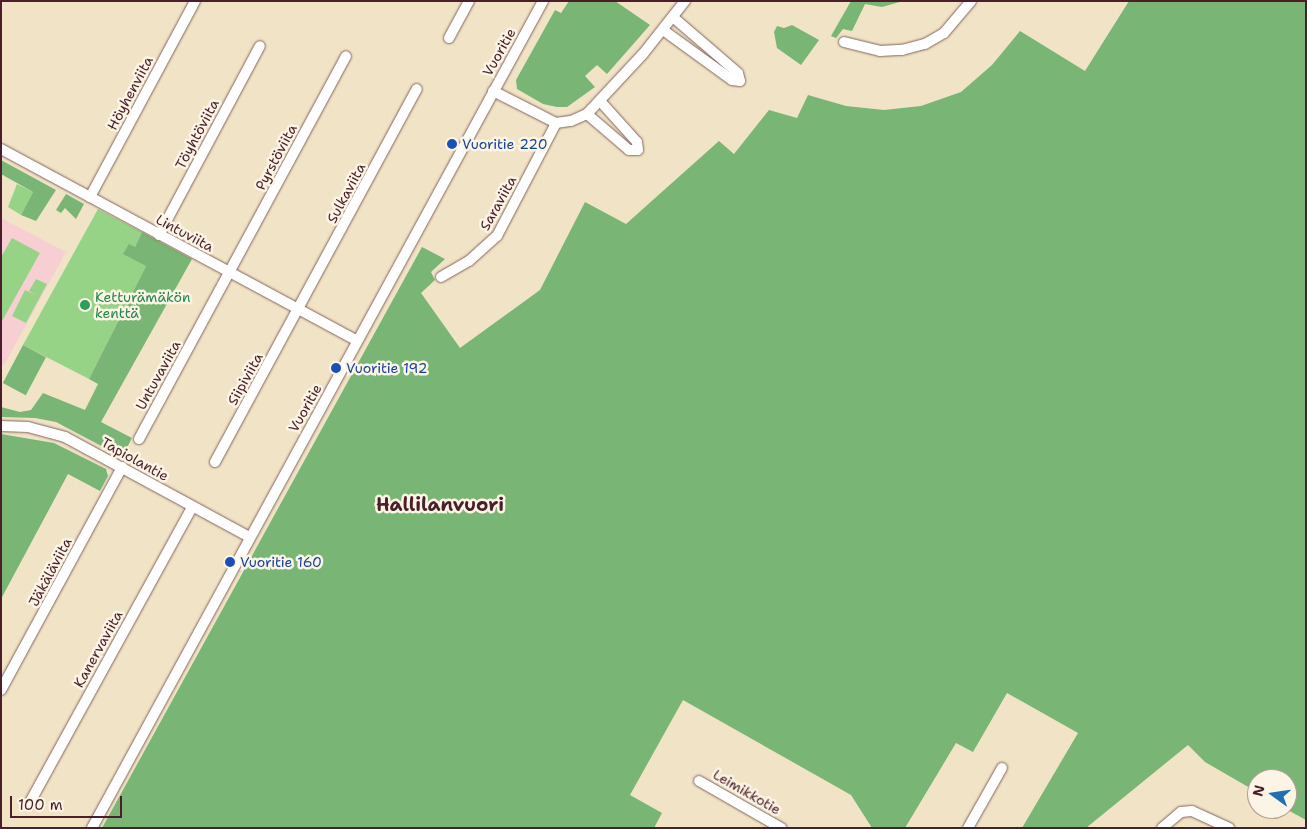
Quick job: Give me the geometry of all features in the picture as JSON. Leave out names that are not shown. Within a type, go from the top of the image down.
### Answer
[{"type":"street","name":"Höyhenviita","points":[[90,197],[195,1]]},
{"type":"street","points":[[449,38],[469,1]]},
{"type":"street","name":"Vuoritie","points":[[92,828],[492,91],[543,1]]},
{"type":"street","points":[[492,91],[556,123],[587,114],[663,30],[685,1]]},
{"type":"street","points":[[844,42],[880,51],[902,50],[926,44],[944,33],[971,1]]},
{"type":"street","points":[[663,30],[732,80],[740,81],[738,73],[673,17]]},
{"type":"street","name":"Töyhtöviita","points":[[159,235],[260,46]]},
{"type":"street","name":"Pyrstöviita","points":[[230,272],[346,56]]},
{"type":"street","name":"Sulkaviita","points":[[299,310],[417,89]]},
{"type":"street","points":[[587,114],[630,150],[638,150],[637,142],[600,101]]},
{"type":"street","name":"Saraviita","points":[[441,277],[469,261],[497,236],[556,123]]},
{"type":"street","name":"Lintuviita","points":[[1,148],[357,341]]},
{"type":"street","name":"Untuvaviita","points":[[139,439],[230,272]]},
{"type":"street","name":"Siipiviita","points":[[215,462],[299,310]]},
{"type":"street","name":"Tapiolantie","points":[[1,426],[28,427],[65,437],[249,537]]},
{"type":"street","name":"Jäkäläviita","points":[[1,690],[122,467]]},
{"type":"street","name":"Kanervaviita","points":[[29,804],[192,507]]},
{"type":"street","points":[[968,828],[1002,768]]},
{"type":"street","name":"Leimikkotie","points":[[699,781],[781,828]]},
{"type":"street","points":[[1162,828],[1181,812],[1192,811],[1229,828]]},
{"type":"shaded area","points":[[1,218],[66,252],[4,365],[1,364]]},
{"type":"green space","points":[[569,1],[615,1],[650,25],[607,74],[597,65],[585,76],[595,87],[567,107],[557,107],[543,104],[517,89],[516,80],[555,10],[561,13]]},
{"type":"green space","points":[[851,1],[903,1],[882,7],[865,4],[852,31],[843,29],[836,38],[831,36]]},
{"type":"green space","points":[[1129,1],[1306,1],[1306,820],[1297,815],[1297,769],[1247,769],[1247,786],[1205,762],[1188,745],[1086,828],[1022,828],[1078,733],[1007,693],[973,752],[956,743],[905,828],[872,828],[851,795],[683,700],[630,795],[662,813],[654,828],[102,828],[422,247],[445,259],[431,272],[435,280],[421,293],[460,348],[540,290],[585,202],[626,224],[719,141],[734,154],[769,110],[797,118],[808,95],[846,106],[884,110],[921,106],[961,92],[992,65],[1020,31],[1085,71]]},
{"type":"green space","points":[[792,25],[819,40],[801,65],[777,48],[774,32],[777,26],[784,28]]},
{"type":"green space","points":[[1,160],[56,190],[36,221],[21,215],[33,192],[1,174]]},
{"type":"green space","points":[[17,184],[33,192],[21,215],[8,207]]},
{"type":"green space","points":[[66,194],[84,204],[76,219],[65,208],[61,213],[56,210]]},
{"type":"green space","name":"Ketturämäkön kenttä","points":[[98,209],[142,232],[135,247],[146,266],[89,379],[23,345]]},
{"type":"green space","points":[[142,232],[192,259],[101,422],[132,438],[122,457],[56,422],[35,418],[1,417],[1,407],[20,412],[31,410],[43,393],[85,410],[98,384],[89,379],[146,266],[123,254],[129,244],[135,247]]},
{"type":"green space","points":[[12,238],[40,253],[2,321],[1,257]]},
{"type":"green space","points":[[36,279],[47,284],[26,323],[12,316],[25,290],[36,295],[29,291]]},
{"type":"green space","points":[[23,345],[46,357],[26,395],[3,383]]},
{"type":"green space","points":[[1,434],[54,443],[106,469],[108,476],[100,491],[68,474],[1,599]]},
{"type":"place","name":"Vuoritie 220","points":[[452,144]]},
{"type":"place","name":"Ketturämäkön kenttä","points":[[85,305]]},
{"type":"place","name":"Vuoritie 192","points":[[336,368]]},
{"type":"place","name":"Vuoritie 160","points":[[230,562]]},
{"type":"district","name":"Hallilanvuori","points":[[440,505]]}]
